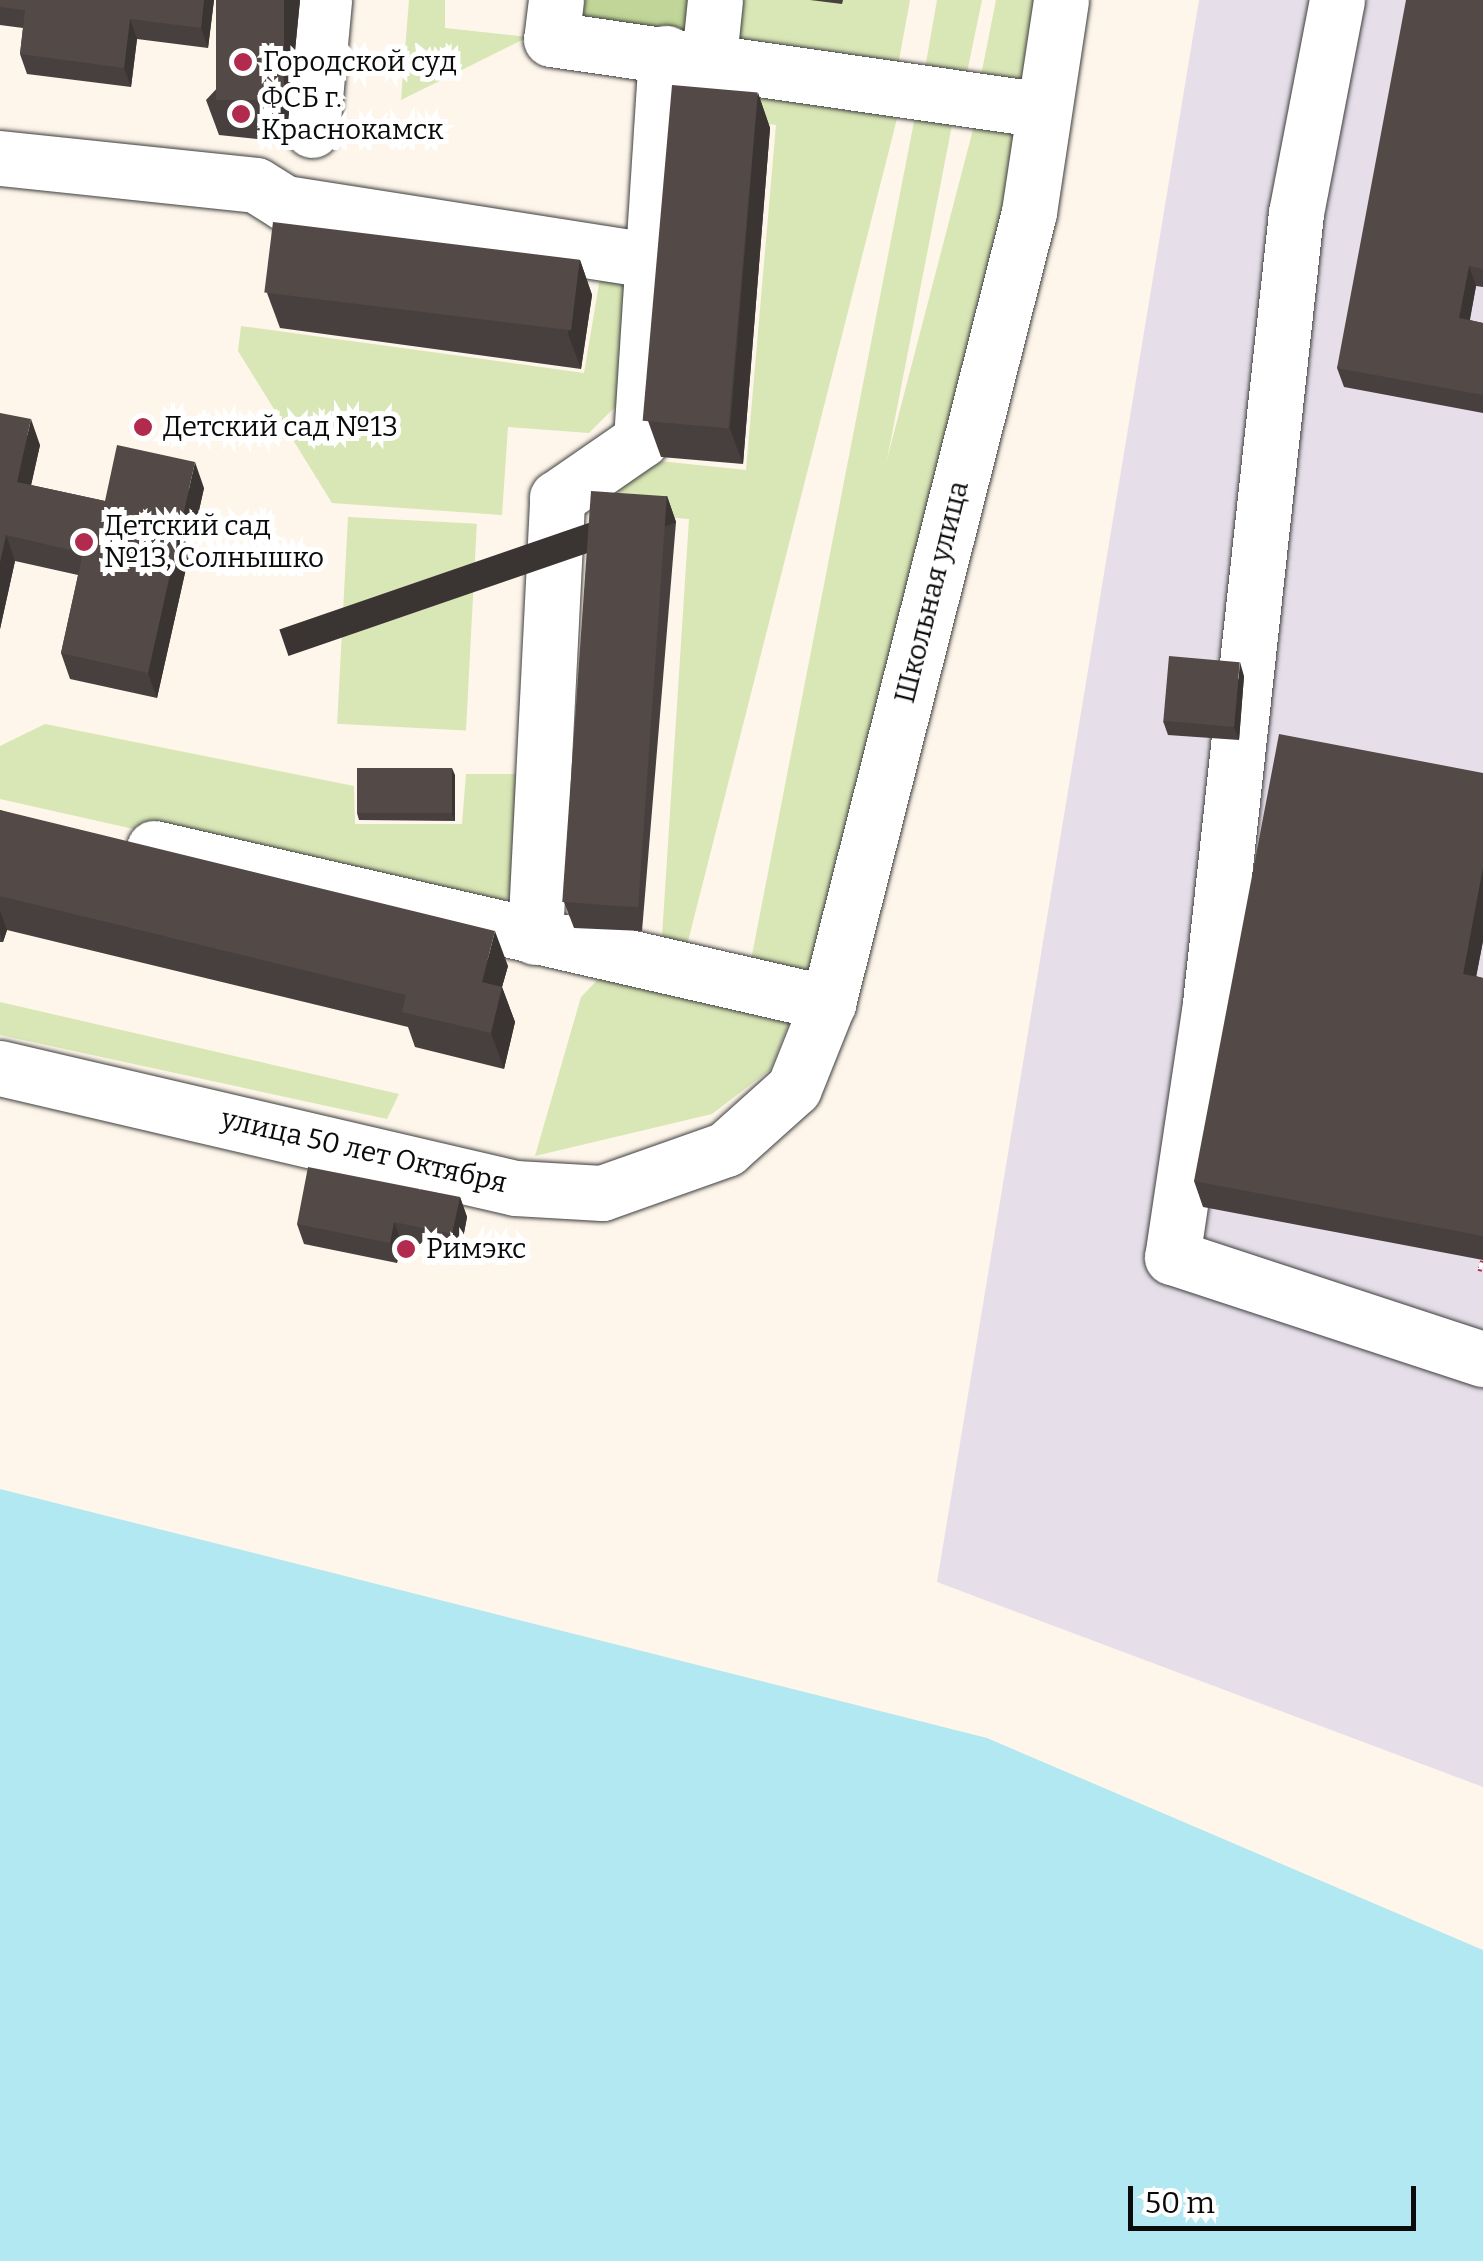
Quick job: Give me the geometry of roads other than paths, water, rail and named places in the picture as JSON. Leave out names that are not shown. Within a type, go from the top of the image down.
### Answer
[{"type":"street","points":[[312,130],[324,0]]},
{"type":"street","points":[[556,0],[551,39],[688,55],[1044,110]]},
{"type":"street","points":[[536,937],[557,498],[641,440],[648,260],[688,55],[715,0]]},
{"type":"street","name":"Школьная улица","points":[[726,1149],[794,1088],[828,1002],[1029,212],[1061,0]]},
{"type":"street","points":[[1337,0],[1296,213],[1210,1004],[1172,1257],[1483,1359]]},
{"type":"street","points":[[0,158],[256,185],[285,203],[648,260]]},
{"type":"street","points":[[96,835],[828,1002]]},
{"type":"street","name":"улица 50 лет Октября","points":[[0,1068],[516,1188],[602,1193],[726,1149]]},
{"type":"water","points":[[0,1489],[987,1738],[1483,1950],[1483,2261],[0,2261]]},
{"type":"railway","points":[[1479,1265],[1483,1266]]},
{"type":"place","name":"Городской суд","points":[[243,62]]},
{"type":"place","name":"ФСБ г. Краснокамск","points":[[241,114]]},
{"type":"place","name":"Детский сад №13","points":[[143,427]]},
{"type":"place","name":"Детский сад №13, Солнышко","points":[[84,542]]},
{"type":"place","name":"Римэкс","points":[[406,1249]]}]
